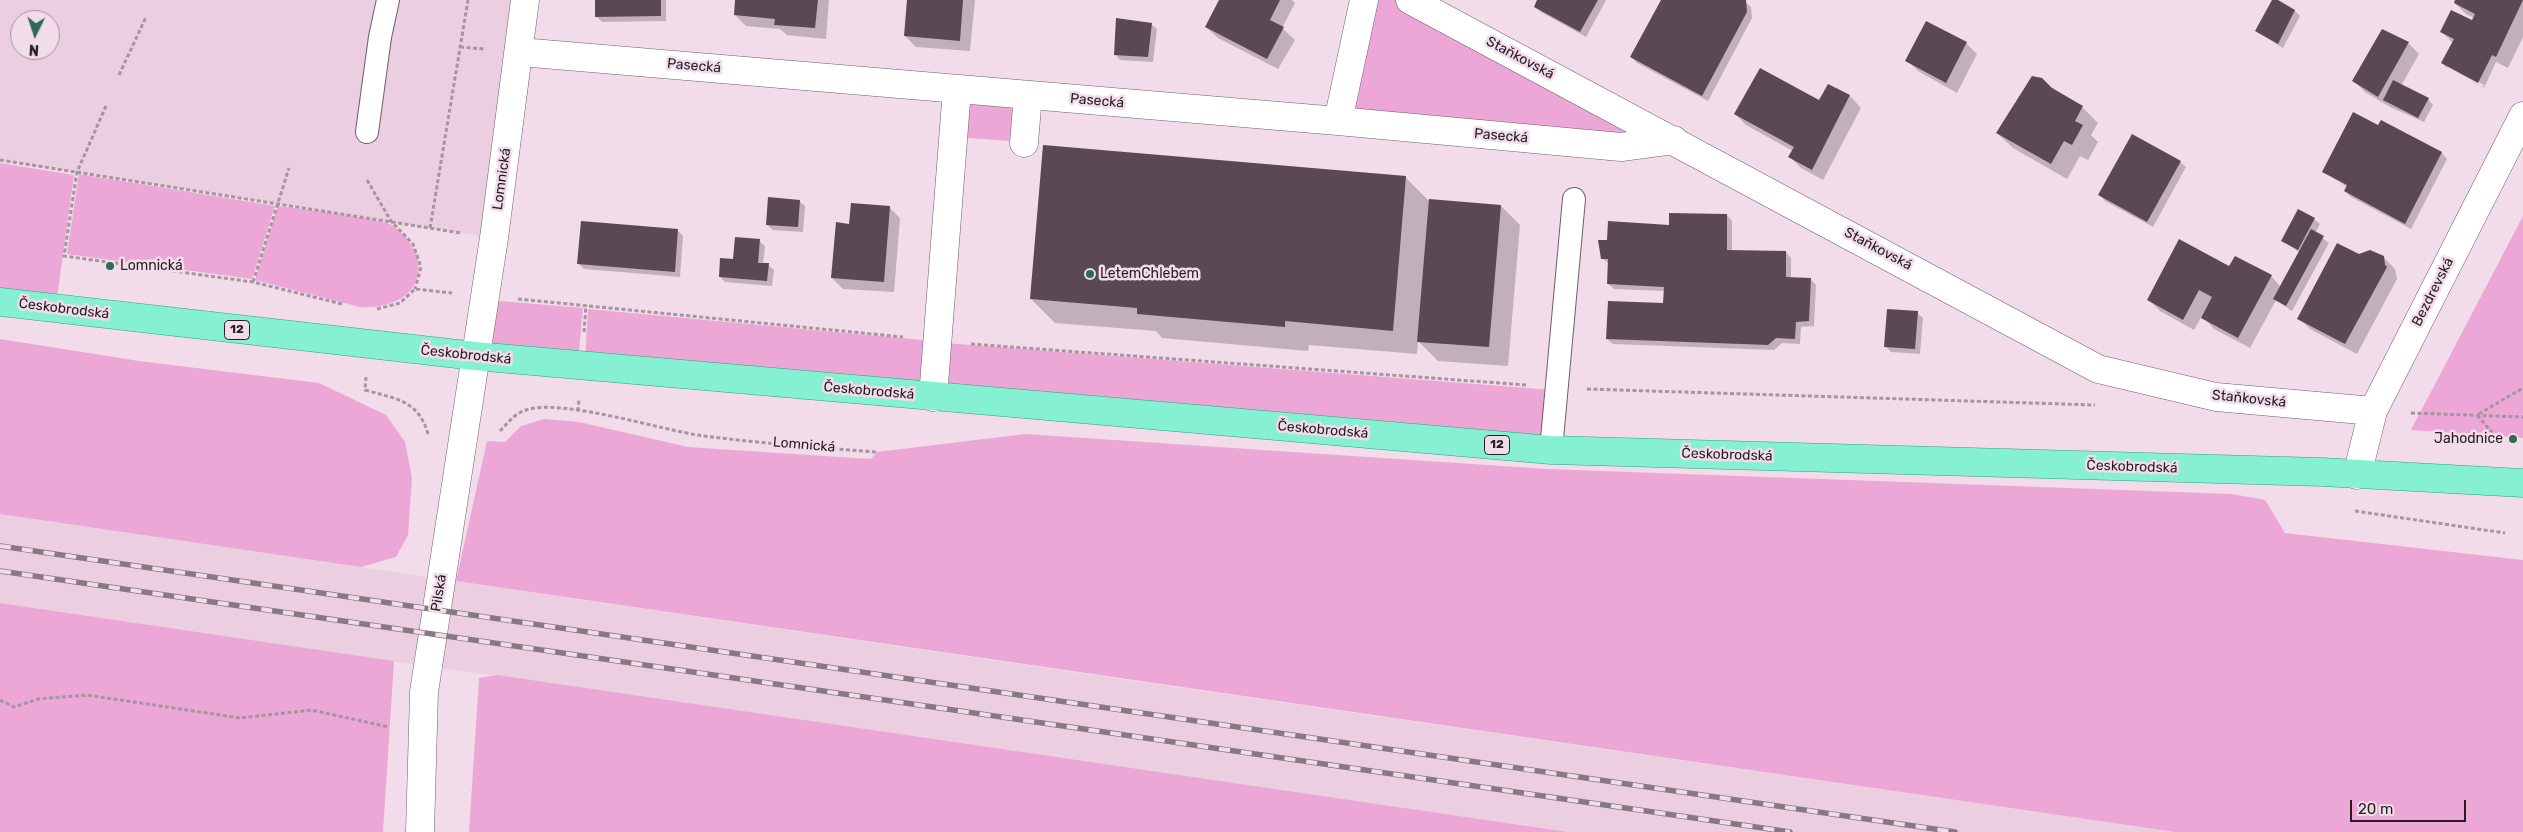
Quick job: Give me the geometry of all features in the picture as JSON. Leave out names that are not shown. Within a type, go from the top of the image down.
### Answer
[{"type":"main road","name":"Českobrodská","points":[[0,302],[475,356],[1551,450],[2357,474],[2523,483]]},
{"type":"street","name":"Lomnická","points":[[475,356],[520,52],[525,0]]},
{"type":"street","points":[[1338,121],[1364,0]]},
{"type":"street","name":"Staňkovská","points":[[1410,0],[2098,369],[2216,397],[2373,411]]},
{"type":"street","name":"Pasecká","points":[[520,52],[957,88],[1621,147],[1674,140]]},
{"type":"street","name":"Českobrodská","points":[[933,397],[957,88]]},
{"type":"street","points":[[1024,143],[1028,95]]},
{"type":"street","name":"Bezdrevská","points":[[2357,474],[2373,411],[2523,116]]},
{"type":"street","name":"Pilská","points":[[420,832],[424,692],[475,356]]},
{"type":"lane","points":[[367,132],[380,37],[388,0]]},
{"type":"lane","points":[[1551,450],[1574,199]]},
{"type":"path","points":[[0,160],[430,228],[468,0]]},
{"type":"path","points":[[119,75],[146,17]]},
{"type":"path","points":[[106,106],[77,172],[64,256],[253,282],[352,307]]},
{"type":"path","points":[[253,282],[289,168]]},
{"type":"path","points":[[367,180],[391,221],[414,244],[421,268],[415,289]]},
{"type":"path","points":[[484,296],[937,341],[1557,387],[2082,406],[2101,405]]},
{"type":"path","points":[[2477,415],[2523,388]]},
{"type":"path","name":"Lomnická","points":[[425,423],[500,431],[510,419],[526,410],[544,408],[578,411],[701,436],[877,452]]},
{"type":"path","points":[[2373,411],[2523,417]]},
{"type":"path","points":[[2477,415],[2497,438]]},
{"type":"path","points":[[0,700],[14,707],[38,699],[87,695],[240,718],[311,710],[397,729]]},
{"type":"shaded area","points":[[0,0],[525,0],[494,238],[0,160]]},
{"type":"shaded area","points":[[1369,0],[1400,0],[1655,138],[1344,117]]},
{"type":"shaded area","points":[[959,91],[1027,96],[1023,142],[955,137]]},
{"type":"shaded area","points":[[0,163],[74,175],[56,305],[0,298]]},
{"type":"shaded area","points":[[79,174],[275,206],[252,279],[67,254]]},
{"type":"shaded area","points":[[278,206],[356,217],[392,225],[407,239],[416,254],[419,268],[416,281],[409,292],[396,301],[380,306],[360,307],[255,280]]},
{"type":"shaded area","points":[[2523,216],[2523,438],[2411,430]]},
{"type":"shaded area","points":[[488,300],[583,308],[578,362],[479,354]]},
{"type":"shaded area","points":[[588,309],[932,341],[933,391],[585,363]]},
{"type":"shaded area","points":[[0,339],[139,361],[319,383],[386,415],[405,442],[412,478],[408,535],[396,557],[361,567],[0,514]]},
{"type":"shaded area","points":[[945,343],[1553,390],[1546,444],[941,391]]},
{"type":"shaded area","points":[[544,419],[579,422],[688,447],[871,459],[877,452],[1025,434],[1547,469],[2232,494],[2265,500],[2285,533],[2523,560],[2523,832],[2175,832],[456,581],[487,441],[505,442],[521,426]]},
{"type":"shaded area","points":[[0,514],[2175,832],[1568,832],[351,655],[0,603]]},
{"type":"shaded area","points":[[0,603],[394,661],[383,832],[0,832]]},
{"type":"shaded area","points":[[497,675],[1568,832],[469,832],[479,678]]},
{"type":"building","points":[[595,0],[661,0],[661,16],[595,17]]},
{"type":"building","points":[[735,0],[818,0],[815,28],[774,25],[775,19],[734,15]]},
{"type":"building","points":[[907,0],[963,0],[960,41],[904,36]]},
{"type":"building","points":[[1219,0],[1280,0],[1270,20],[1284,27],[1267,59],[1205,27]]},
{"type":"building","points":[[1537,0],[1598,0],[1580,32],[1534,7]]},
{"type":"building","points":[[1661,0],[1746,0],[1747,12],[1702,96],[1630,57]]},
{"type":"building","points":[[2272,0],[2278,0],[2295,10],[2278,44],[2255,31]]},
{"type":"building","points":[[2455,0],[2523,0],[2496,57],[2492,55],[2478,83],[2441,63],[2454,39],[2440,32],[2451,10],[2472,20],[2475,14],[2454,3]]},
{"type":"building","points":[[1116,18],[1152,23],[1148,57],[1114,55]]},
{"type":"building","points":[[1926,21],[1967,42],[1946,83],[1905,61]]},
{"type":"building","points":[[2382,29],[2409,42],[2378,97],[2352,81]]},
{"type":"building","points":[[1760,68],[1819,100],[1828,84],[1850,95],[1812,170],[1788,157],[1794,147],[1734,114]]},
{"type":"building","points":[[2032,76],[2042,78],[2052,88],[2083,106],[2075,121],[2083,125],[2072,145],[2064,141],[2051,164],[1996,133]]},
{"type":"building","points":[[2393,80],[2429,98],[2418,118],[2383,100]]},
{"type":"building","points":[[2353,112],[2378,125],[2381,120],[2442,152],[2405,224],[2344,191],[2347,185],[2322,172]]},
{"type":"building","points":[[2132,134],[2181,161],[2147,222],[2098,195]]},
{"type":"building","points":[[1043,145],[1406,176],[1393,331],[1285,321],[1285,327],[1137,314],[1137,308],[1030,299]]},
{"type":"building","points":[[768,197],[800,200],[798,227],[766,225]]},
{"type":"building","points":[[1429,199],[1501,205],[1489,347],[1417,342]]},
{"type":"building","points":[[851,203],[890,206],[884,282],[831,278],[836,222],[849,224]]},
{"type":"building","points":[[2298,209],[2315,218],[2298,250],[2281,241]]},
{"type":"building","points":[[1669,213],[1727,214],[1727,250],[1786,251],[1786,277],[1811,278],[1809,321],[1796,322],[1795,339],[1776,338],[1768,345],[1606,339],[1608,301],[1663,303],[1664,287],[1607,284],[1608,259],[1601,259],[1598,240],[1607,240],[1608,221],[1669,225]]},
{"type":"building","points":[[581,221],[678,229],[675,272],[577,264]]},
{"type":"building","points":[[2311,229],[2324,236],[2286,306],[2273,299]]},
{"type":"building","points":[[735,237],[760,239],[758,263],[769,263],[767,281],[719,277],[720,258],[733,259]]},
{"type":"building","points":[[2179,239],[2229,266],[2235,256],[2272,275],[2238,338],[2201,318],[2212,297],[2199,290],[2183,320],[2147,300]]},
{"type":"building","points":[[2337,243],[2359,254],[2370,250],[2384,256],[2387,267],[2345,344],[2297,319]]},
{"type":"building","points":[[1887,309],[1918,311],[1915,349],[1884,347]]},
{"type":"railway","points":[[0,546],[1955,832]]},
{"type":"railway","points":[[0,571],[1790,832]]},
{"type":"place","name":"Lomnická","points":[[110,266]]},
{"type":"place","name":"LetemChlebem","points":[[1090,274]]},
{"type":"place","name":"Jahodnice","points":[[2513,439]]}]
